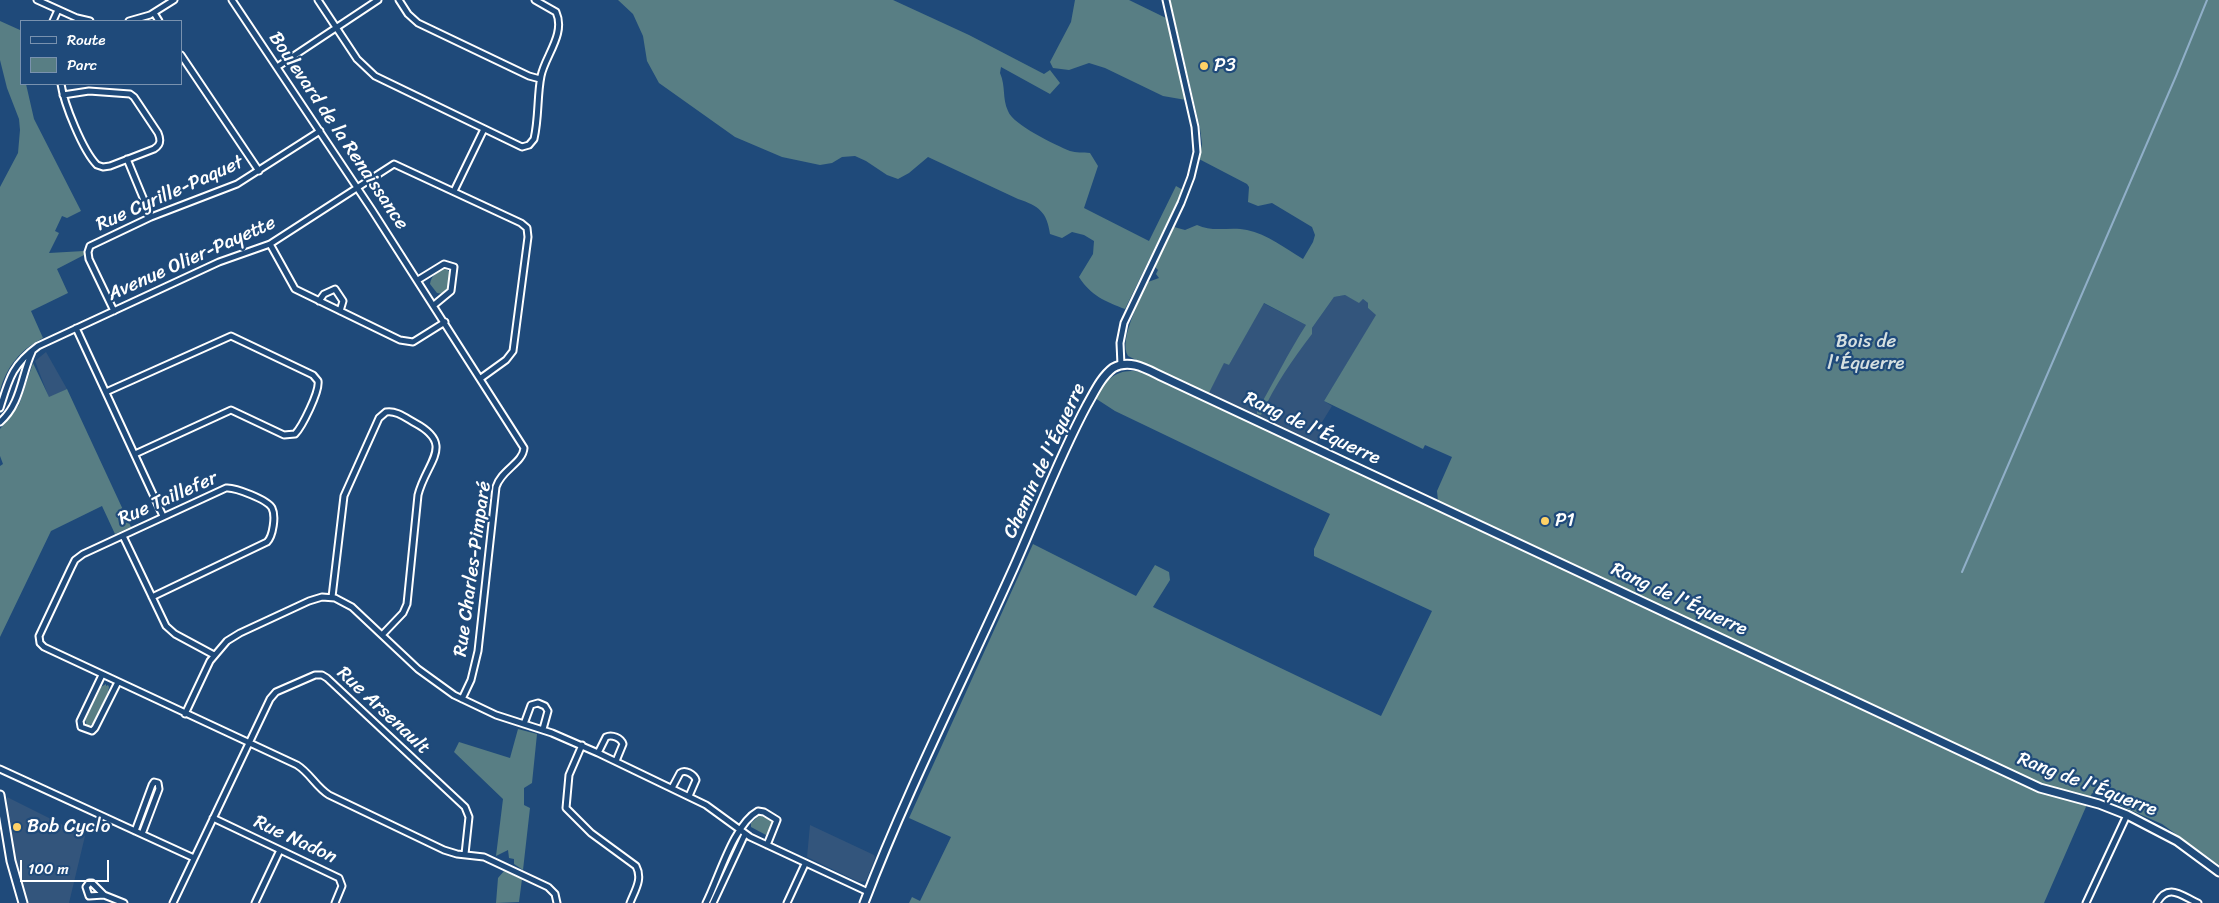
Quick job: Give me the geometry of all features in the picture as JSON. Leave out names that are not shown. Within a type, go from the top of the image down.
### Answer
[{"type":"street","points":[[37,0],[58,10],[87,20]]},
{"type":"street","points":[[132,20],[154,13],[174,0]]},
{"type":"street","name":"Boulevard de la Renaissance","points":[[232,0],[418,280],[522,443],[524,451]]},
{"type":"street","points":[[318,0],[359,62],[375,76],[520,146],[531,144],[535,134],[540,79],[554,42],[558,17],[554,10],[535,0]]},
{"type":"street","points":[[277,67],[378,0]]},
{"type":"street","points":[[399,0],[408,14],[418,23],[529,76],[540,79]]},
{"type":"street","points":[[1121,365],[1120,343],[1124,323],[1181,203],[1191,177],[1196,152],[1195,127],[1166,0]]},
{"type":"street","points":[[53,20],[58,10]]},
{"type":"street","points":[[154,13],[158,20]]},
{"type":"street","points":[[182,56],[259,171]]},
{"type":"street","points":[[61,85],[63,95],[68,111],[96,164],[101,167],[107,167],[156,147],[160,141],[154,128],[133,96],[124,92],[89,91],[63,95]]},
{"type":"street","points":[[480,378],[506,360],[513,351],[527,230],[521,223],[454,191],[484,129]]},
{"type":"street","name":"Rue Cyrille-Paquet","points":[[114,310],[89,259],[89,250],[99,241],[151,218],[231,187],[320,131]]},
{"type":"street","points":[[127,159],[151,218]]},
{"type":"street","name":"Avenue Olier-Payette","points":[[0,408],[8,381],[14,369],[34,350],[76,328],[219,262],[270,244],[388,166],[396,164],[454,191]]},
{"type":"street","points":[[270,244],[292,286],[319,301],[410,343],[445,322]]},
{"type":"street","points":[[418,280],[444,264],[454,267],[451,291],[434,305]]},
{"type":"street","points":[[319,301],[324,294],[335,289],[343,301],[340,311]]},
{"type":"street","points":[[76,328],[163,516]]},
{"type":"street","points":[[106,392],[231,336],[313,375],[318,381],[319,388],[300,427],[293,435],[284,435],[231,410],[135,454]]},
{"type":"street","points":[[0,422],[10,412],[17,399],[27,364],[34,350]]},
{"type":"street","name":"Rang de l'Équerre","points":[[1121,365],[1136,365],[1163,377],[2040,788],[2099,804],[2126,815],[2178,841],[2219,872]]},
{"type":"street","name":"Chemin de l'Équerre","points":[[864,903],[899,814],[1012,571],[1072,434],[1104,378],[1111,370],[1121,365]]},
{"type":"street","points":[[332,597],[345,492],[379,418],[386,412],[394,412],[430,432],[435,440],[436,449],[418,495],[407,604],[404,611],[382,635]]},
{"type":"street","name":"Rue Charles-Pimparé","points":[[462,699],[471,680],[478,651],[496,487],[501,476],[520,458],[524,451]]},
{"type":"street","name":"Rue Taillefer","points":[[152,597],[267,542],[271,536],[273,513],[269,504],[232,487],[220,490],[86,552],[76,560],[38,638],[40,643],[44,647],[102,675],[303,769],[329,795],[444,850],[484,857],[548,887],[555,894],[557,903]]},
{"type":"street","points":[[123,536],[162,620],[170,630],[214,655]]},
{"type":"street","points":[[185,714],[214,655],[224,644],[240,633],[310,600],[332,597],[352,607],[427,676],[462,699],[496,714],[543,729],[616,761],[717,811],[740,830],[767,845],[868,892]]},
{"type":"street","points":[[102,675],[81,719],[80,725],[84,729],[90,731],[95,728],[118,682]]},
{"type":"street","name":"Rue Arsenault","points":[[173,903],[267,704],[274,694],[312,676],[324,676],[465,807],[469,817],[465,854]]},
{"type":"street","points":[[524,724],[531,705],[538,703],[545,706],[548,711],[543,729]]},
{"type":"street","points":[[598,753],[605,738],[613,736],[622,742],[616,761]]},
{"type":"street","points":[[582,745],[568,778],[566,808],[588,830],[629,859],[637,868],[639,880],[630,903]]},
{"type":"street","points":[[0,769],[194,858]]},
{"type":"street","points":[[672,788],[679,774],[685,771],[694,776],[696,780],[689,796]]},
{"type":"street","points":[[135,831],[152,785],[154,782],[158,783],[159,789],[142,834]]},
{"type":"street","points":[[0,796],[11,861],[23,903]]},
{"type":"street","points":[[706,903],[740,830],[758,811],[773,816],[777,821],[767,845]]},
{"type":"street","points":[[2086,903],[2126,815]]},
{"type":"street","name":"Rue Nadon","points":[[213,818],[339,878],[342,886],[335,903]]},
{"type":"street","points":[[713,903],[746,834]]},
{"type":"street","points":[[255,903],[280,850]]},
{"type":"street","points":[[787,903],[805,864]]},
{"type":"street","points":[[2157,903],[2167,891],[2198,903]]},
{"type":"street","points":[[104,895],[124,903]]},
{"type":"shaded area","points":[[1345,295],[1359,302],[1363,299],[1368,303],[1368,308],[1377,315],[1324,401],[1332,406],[1319,427],[1322,429],[1316,445],[1208,395],[1224,362],[1229,365],[1263,303],[1312,328],[1334,297]]},
{"type":"shaded area","points":[[46,352],[67,389],[49,398],[35,361]]},
{"type":"shaded area","points":[[7,797],[85,836],[69,903],[28,903],[22,891],[8,833]]},
{"type":"shaded area","points":[[810,825],[874,855],[875,858],[866,881],[859,882],[807,857]]},
{"type":"green space","points":[[618,0],[893,0],[969,35],[1044,74],[1050,70],[1060,83],[1050,94],[1001,67],[1000,73],[1006,106],[1018,122],[1036,134],[1070,151],[1090,153],[1098,166],[1084,208],[1149,241],[1176,186],[1183,190],[1125,309],[1111,304],[1093,293],[1079,277],[1093,254],[1094,241],[1084,235],[1072,232],[1062,238],[1050,234],[1047,220],[1037,207],[928,157],[909,173],[898,179],[887,175],[855,156],[842,157],[832,163],[820,165],[782,157],[735,137],[659,83],[647,61],[643,36],[633,14]]},
{"type":"green space","points":[[1075,0],[1129,0],[1166,18],[1186,100],[1163,96],[1105,68],[1089,63],[1069,70],[1053,68],[1050,62],[1071,22]]},
{"type":"green space","name":"Bois de l'Équerre","points":[[1170,0],[2219,0],[2219,865],[2162,824],[2092,793],[2044,903],[909,903],[912,897],[920,901],[951,837],[909,818],[1033,544],[1136,596],[1155,565],[1169,572],[1170,580],[1153,607],[1381,716],[1432,611],[1314,556],[1314,549],[1330,514],[1115,411],[1095,398],[1109,379],[1115,375],[1128,371],[1144,373],[1582,577],[1590,573],[1438,501],[1437,491],[1452,457],[1425,445],[1423,449],[1324,401],[1376,315],[1368,308],[1368,303],[1363,299],[1359,303],[1345,295],[1334,297],[1312,328],[1312,334],[1284,373],[1261,415],[1257,414],[1257,411],[1306,325],[1264,303],[1229,365],[1224,363],[1208,395],[1128,356],[1126,340],[1128,330],[1148,282],[1159,278],[1156,274],[1158,270],[1155,267],[1174,227],[1185,230],[1197,225],[1210,229],[1247,230],[1269,238],[1303,259],[1315,235],[1312,227],[1272,203],[1258,206],[1248,202],[1249,187],[1247,184],[1199,159],[1202,144],[1200,128]]},
{"type":"green space","points":[[0,21],[20,30],[20,85],[26,85],[34,119],[81,211],[67,218],[62,216],[55,231],[59,233],[49,253],[84,251],[84,255],[57,269],[68,293],[31,311],[43,338],[21,353],[6,374],[0,391],[0,187],[18,153],[20,130],[19,119],[7,88],[0,60]]},
{"type":"green space","points":[[445,268],[450,272],[448,289],[444,294],[437,293],[430,284],[435,274]]},
{"type":"green space","points":[[33,363],[49,397],[67,389],[131,527],[115,534],[102,506],[51,531],[0,637],[0,466],[3,464],[0,456],[0,429],[19,405]]},
{"type":"green space","points":[[106,684],[109,687],[108,692],[93,724],[87,726],[85,720],[101,687]]},
{"type":"green space","points":[[518,729],[537,734],[532,783],[524,788],[524,805],[530,808],[523,870],[514,864],[514,859],[509,858],[508,850],[496,856],[503,799],[454,752],[459,742],[510,758]]},
{"type":"green space","points":[[760,815],[770,819],[772,823],[766,835],[751,827],[751,823]]},
{"type":"green space","points":[[504,871],[522,879],[519,902],[496,903],[498,878]]},
{"type":"waterway","points":[[1962,572],[2207,0]]},
{"type":"place","name":"P3","points":[[1204,66]]},
{"type":"place","name":"P1","points":[[1545,521]]},
{"type":"place","name":"Bob Cyclo","points":[[17,827]]}]
